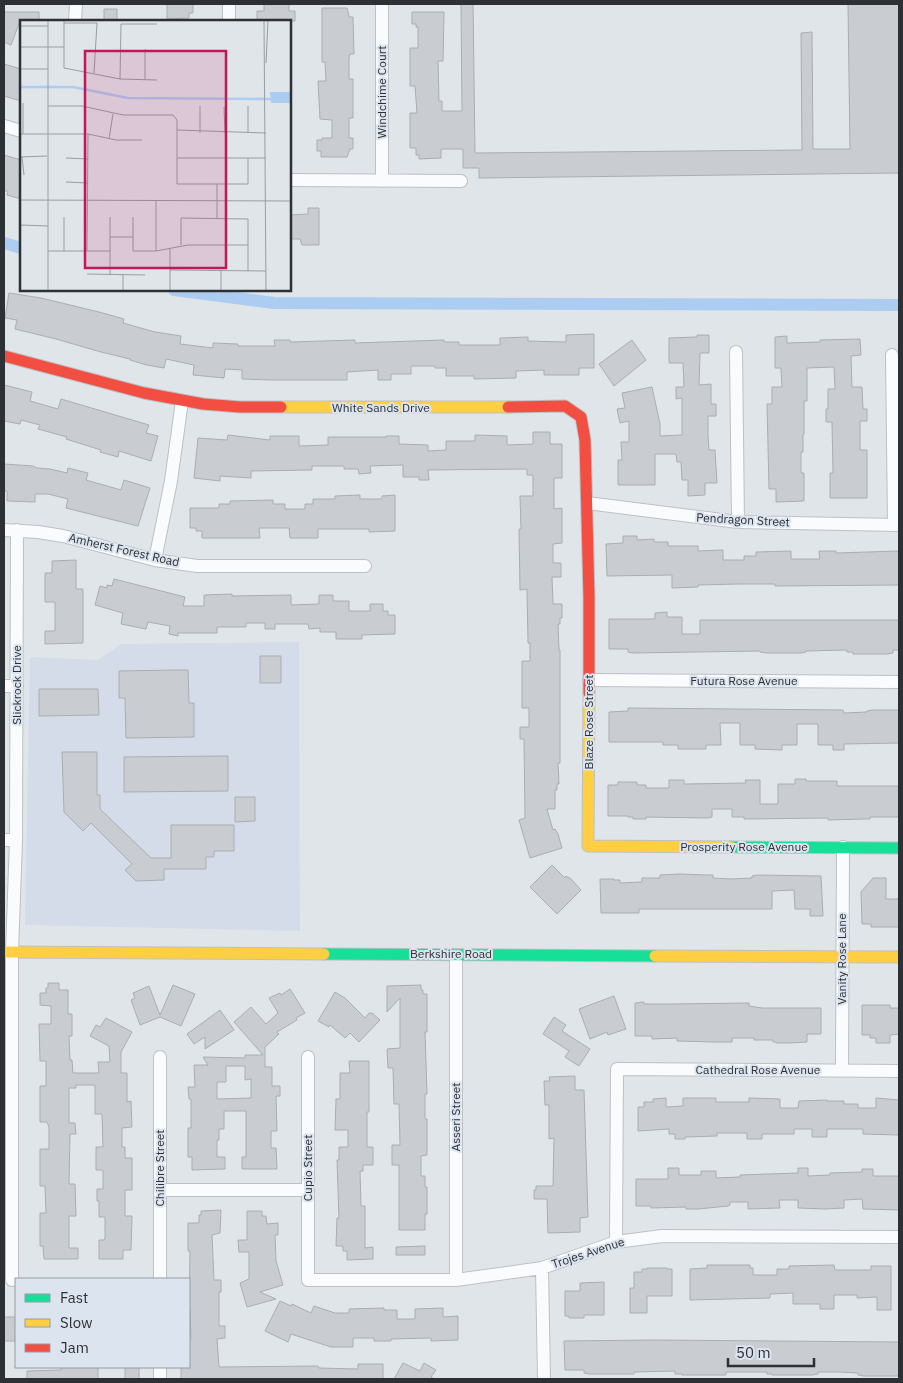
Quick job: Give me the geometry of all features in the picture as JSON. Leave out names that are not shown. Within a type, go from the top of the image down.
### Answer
[{"type":"street","points":[[76,4],[76,20]]},
{"type":"street","points":[[229,4],[229,20]]},
{"type":"street","name":"Windchime Court","points":[[382,4],[382,181]]},
{"type":"street","points":[[4,126],[20,131]]},
{"type":"street","points":[[291,180],[461,181]]},
{"type":"street","points":[[736,352],[738,522]]},
{"type":"street","points":[[892,355],[897,525]]},
{"type":"street","name":"White Sands Drive","points":[[4,356],[144,393],[182,401],[240,407],[461,408],[565,406],[581,417],[585,440],[589,597]]},
{"type":"street","points":[[155,560],[172,481],[182,401]]},
{"type":"street","name":"Pendragon Street","points":[[587,503],[738,522],[897,525]]},
{"type":"street","name":"Amherst Forest Road","points":[[4,530],[63,536],[155,560],[196,566],[365,566]]},
{"type":"street","name":"Slickrock Drive","points":[[11,1280],[8,952],[10,840],[17,686],[17,530]]},
{"type":"street","name":"Blaze Rose Street","points":[[588,846],[589,597]]},
{"type":"street","name":"Futura Rose Avenue","points":[[589,680],[899,682]]},
{"type":"street","points":[[4,686],[17,686]]},
{"type":"street","name":"Prosperity Rose Avenue","points":[[588,846],[899,848]]},
{"type":"street","name":"Vanity Rose Lane","points":[[842,1070],[843,847]]},
{"type":"street","name":"Berkshire Road","points":[[8,952],[899,956]]},
{"type":"street","name":"Asseri Street","points":[[456,954],[456,1280]]},
{"type":"street","name":"Chilibre Street","points":[[160,1057],[160,1278]]},
{"type":"street","name":"Cupio Street","points":[[308,1057],[308,1280]]},
{"type":"street","name":"Cathedral Rose Avenue","points":[[616,1242],[617,1069],[899,1071]]},
{"type":"street","points":[[160,1190],[308,1190]]},
{"type":"street","name":"Trojes Avenue","points":[[308,1280],[456,1280],[542,1268],[616,1242],[662,1236],[899,1237]]},
{"type":"street","points":[[542,1268],[544,1379]]},
{"type":"shaded area","points":[[299,642],[300,931],[25,925],[30,657],[98,660],[121,644]]},
{"type":"building","points":[[167,4],[193,4],[193,13],[189,13],[189,18],[167,19]]},
{"type":"building","points":[[289,4],[289,11],[295,11],[295,21],[257,20],[257,11],[264,11],[264,5]]},
{"type":"building","points":[[461,4],[473,4],[475,153],[802,150],[801,33],[812,32],[813,149],[850,149],[848,4],[899,4],[899,173],[479,178],[479,168],[463,168],[463,149],[441,149],[441,158],[419,159],[419,155],[416,155],[416,148],[410,148],[410,113],[417,113],[415,86],[410,86],[410,48],[418,48],[418,27],[416,27],[416,24],[412,24],[412,12],[444,12],[443,61],[438,61],[439,101],[442,101],[442,111],[462,111]]},
{"type":"building","points":[[322,8],[347,8],[349,17],[353,17],[354,54],[350,54],[349,58],[349,79],[353,79],[353,118],[349,118],[349,138],[353,138],[353,149],[350,149],[347,157],[321,157],[321,151],[317,151],[317,140],[332,138],[332,120],[320,119],[318,81],[326,81],[325,62],[322,62]]},
{"type":"building","points":[[104,9],[117,9],[117,20],[104,20]]},
{"type":"building","points":[[4,12],[39,12],[39,20],[20,20],[11,45],[4,42]]},
{"type":"building","points":[[4,64],[20,69],[20,101],[4,96]]},
{"type":"building","points":[[4,155],[20,160],[20,199],[7,195],[8,191],[4,191]]},
{"type":"building","points":[[308,208],[319,208],[319,245],[302,245],[300,239],[291,239],[291,215],[308,214]]},
{"type":"building","points":[[9,293],[41,298],[99,312],[124,319],[123,323],[155,332],[181,336],[180,344],[213,348],[213,343],[238,344],[238,346],[275,346],[274,340],[290,340],[290,342],[355,340],[355,343],[444,340],[444,342],[459,342],[459,345],[500,345],[500,338],[528,337],[528,341],[566,342],[566,335],[594,334],[594,368],[579,368],[579,375],[544,375],[544,370],[516,371],[516,378],[474,379],[474,376],[446,376],[446,368],[435,368],[435,366],[411,366],[411,374],[391,374],[391,380],[378,380],[378,370],[347,372],[347,380],[242,379],[242,370],[225,369],[224,378],[193,375],[194,365],[166,359],[164,368],[147,365],[15,329],[17,320],[5,318]]},
{"type":"building","points":[[697,335],[709,335],[709,353],[700,353],[699,385],[711,384],[711,404],[716,404],[716,416],[708,416],[708,435],[709,450],[715,450],[717,483],[705,483],[705,495],[688,496],[688,480],[682,480],[681,462],[677,462],[676,454],[655,454],[655,485],[618,485],[618,460],[622,460],[621,442],[629,442],[629,421],[620,423],[617,409],[625,408],[622,393],[652,387],[660,424],[660,436],[682,435],[682,398],[676,399],[676,387],[684,387],[683,363],[669,363],[669,338],[697,337]]},
{"type":"building","points":[[787,336],[787,343],[860,339],[861,355],[851,356],[852,387],[862,387],[863,409],[867,409],[867,421],[860,421],[860,450],[867,450],[867,498],[830,498],[830,473],[833,473],[832,422],[826,422],[826,409],[828,409],[828,389],[835,389],[834,367],[807,368],[807,401],[804,401],[803,452],[801,452],[801,473],[804,473],[804,501],[776,502],[776,489],[769,489],[767,404],[772,404],[772,387],[782,387],[781,368],[775,368],[775,337]]},
{"type":"building","points":[[632,340],[646,360],[614,386],[599,364]]},
{"type":"building","points":[[4,385],[32,392],[30,401],[58,409],[61,399],[149,425],[146,433],[158,436],[151,461],[119,451],[118,457],[100,452],[101,450],[66,439],[67,437],[38,429],[40,425],[21,420],[20,424],[4,421]]},
{"type":"building","points":[[533,432],[550,432],[550,444],[562,444],[562,478],[554,478],[554,509],[562,508],[562,543],[553,544],[553,563],[561,563],[561,577],[552,577],[553,604],[562,604],[562,618],[560,618],[560,624],[558,624],[560,650],[560,763],[558,763],[559,784],[557,784],[557,790],[555,790],[555,809],[547,809],[553,830],[555,829],[558,834],[562,848],[530,858],[519,820],[525,818],[524,739],[520,739],[520,727],[529,727],[529,708],[522,708],[522,661],[530,661],[530,643],[528,643],[527,589],[520,590],[519,529],[521,529],[520,496],[533,496],[533,475],[527,475],[527,469],[428,470],[429,480],[419,480],[419,477],[403,477],[403,465],[370,466],[371,473],[359,474],[358,469],[344,469],[344,466],[312,466],[312,470],[251,471],[251,478],[220,476],[220,481],[194,478],[198,438],[227,440],[228,435],[270,440],[270,436],[299,436],[299,446],[328,445],[328,437],[399,436],[399,444],[428,445],[428,451],[446,450],[446,441],[475,441],[475,435],[507,436],[507,445],[533,444]]},
{"type":"building","points":[[4,464],[33,466],[67,473],[68,468],[88,473],[86,480],[121,490],[124,480],[150,488],[138,526],[66,508],[68,499],[48,494],[35,494],[35,502],[7,501],[7,491],[4,491]]},
{"type":"building","points":[[360,495],[360,499],[382,499],[382,496],[395,495],[395,531],[369,532],[369,529],[318,529],[318,538],[290,538],[289,528],[259,528],[260,538],[202,538],[202,531],[190,528],[190,508],[219,508],[219,504],[230,504],[230,501],[273,500],[273,504],[285,504],[285,509],[305,509],[305,504],[313,504],[313,499],[335,499],[335,496]]},
{"type":"building","points":[[623,536],[637,536],[637,540],[654,539],[654,542],[668,542],[668,546],[698,546],[698,551],[723,550],[723,560],[744,560],[744,556],[756,556],[756,552],[791,551],[791,559],[820,559],[819,551],[836,551],[836,553],[899,551],[899,585],[775,586],[775,584],[738,584],[672,588],[672,575],[607,576],[606,544],[623,543]]},
{"type":"building","points":[[76,560],[76,589],[83,589],[83,643],[45,644],[45,631],[55,631],[55,602],[45,602],[45,573],[52,573],[52,561]]},
{"type":"building","points":[[114,579],[185,597],[183,606],[204,606],[204,595],[232,594],[232,596],[291,595],[291,605],[319,604],[319,595],[333,595],[333,601],[349,601],[349,611],[370,611],[370,604],[383,604],[383,611],[388,611],[388,615],[395,615],[395,634],[362,635],[362,639],[336,639],[336,632],[320,632],[320,628],[309,629],[308,624],[275,624],[275,629],[265,629],[265,623],[246,623],[246,627],[217,627],[217,633],[178,633],[178,636],[169,634],[170,626],[148,622],[146,629],[121,624],[123,613],[95,605],[100,586],[107,588],[107,585],[112,586]]},
{"type":"building","points":[[667,612],[667,617],[682,617],[682,634],[700,634],[700,620],[899,620],[899,650],[893,650],[893,653],[887,654],[853,654],[853,652],[847,652],[847,650],[806,651],[801,653],[767,653],[760,651],[633,653],[628,652],[628,649],[609,649],[609,619],[655,619],[655,613]]},
{"type":"building","points":[[260,656],[281,656],[281,683],[260,683]]},
{"type":"building","points":[[188,670],[189,703],[194,703],[194,737],[126,738],[125,698],[119,698],[119,671]]},
{"type":"building","points":[[39,689],[98,689],[99,715],[39,716]]},
{"type":"building","points":[[628,708],[843,710],[844,713],[899,710],[899,743],[844,744],[844,750],[833,750],[833,745],[818,745],[818,724],[797,724],[797,745],[782,745],[782,750],[755,749],[755,745],[740,745],[740,723],[720,723],[721,745],[706,745],[706,749],[678,749],[678,745],[663,745],[663,742],[609,742],[609,712],[628,711]]},
{"type":"building","points":[[62,752],[97,752],[97,795],[100,795],[100,809],[151,858],[171,858],[171,825],[234,825],[234,851],[214,851],[214,857],[206,857],[206,869],[164,869],[164,880],[136,881],[125,870],[132,864],[91,823],[83,831],[64,812]]},
{"type":"building","points":[[228,756],[228,791],[124,792],[124,757]]},
{"type":"building","points":[[795,779],[837,781],[837,786],[899,786],[899,817],[828,820],[828,818],[744,819],[744,817],[732,817],[732,809],[712,809],[712,817],[707,818],[646,817],[646,819],[633,819],[633,817],[628,816],[608,816],[608,785],[618,785],[618,782],[637,782],[637,785],[646,785],[646,788],[669,788],[669,780],[684,780],[684,784],[746,783],[745,780],[760,780],[760,804],[778,804],[778,784],[795,784]]},
{"type":"building","points":[[235,797],[255,797],[255,821],[235,822]]},
{"type":"building","points":[[552,865],[565,878],[566,876],[571,879],[581,890],[557,914],[530,887]]},
{"type":"building","points":[[660,875],[713,875],[713,878],[731,879],[752,878],[752,876],[758,875],[821,876],[823,916],[810,916],[810,909],[795,909],[794,890],[772,891],[772,909],[639,909],[639,913],[601,913],[600,879],[620,880],[620,883],[642,882],[642,878],[660,878]]},
{"type":"building","points":[[873,878],[886,878],[886,899],[899,899],[899,927],[871,927],[871,924],[862,924],[861,892]]},
{"type":"building","points":[[48,983],[59,983],[59,990],[68,990],[68,1014],[72,1014],[72,1036],[69,1036],[70,1060],[72,1060],[73,1073],[99,1073],[98,1062],[110,1062],[109,1046],[90,1036],[96,1025],[100,1027],[106,1018],[132,1032],[121,1052],[121,1073],[127,1073],[127,1102],[131,1101],[132,1127],[122,1128],[122,1147],[125,1147],[125,1158],[132,1158],[132,1190],[125,1190],[125,1216],[132,1216],[131,1250],[123,1250],[123,1259],[99,1259],[99,1240],[104,1240],[105,1238],[105,1217],[99,1217],[99,1201],[97,1201],[97,1189],[103,1189],[103,1170],[96,1170],[96,1147],[103,1147],[102,1114],[95,1114],[95,1085],[76,1085],[76,1088],[69,1088],[69,1123],[75,1123],[76,1134],[70,1134],[69,1184],[75,1184],[76,1216],[69,1216],[69,1248],[78,1248],[78,1259],[44,1259],[43,1246],[40,1246],[40,1213],[46,1213],[45,1186],[40,1186],[40,1149],[49,1149],[49,1127],[47,1122],[40,1122],[40,1086],[46,1086],[46,1061],[40,1061],[39,1024],[51,1024],[51,1006],[40,1005],[40,993],[46,993]]},
{"type":"building","points":[[173,985],[195,994],[181,1026],[160,1017],[140,1025],[131,1000],[135,998],[133,993],[149,986],[160,1015]]},
{"type":"building","points":[[421,985],[423,994],[427,994],[427,1032],[425,1032],[427,1094],[425,1094],[425,1119],[427,1119],[427,1155],[421,1156],[421,1176],[425,1176],[425,1187],[427,1187],[427,1214],[425,1214],[425,1230],[399,1230],[399,1165],[392,1165],[392,1145],[400,1145],[399,1104],[394,1104],[393,1068],[388,1068],[387,1049],[400,1048],[400,998],[387,1012],[387,986]]},
{"type":"building","points":[[290,989],[305,1013],[277,1032],[279,1034],[265,1047],[265,1067],[272,1067],[272,1086],[280,1086],[280,1096],[276,1096],[277,1131],[271,1131],[271,1148],[276,1148],[277,1169],[242,1169],[242,1157],[246,1157],[246,1111],[224,1111],[224,1129],[219,1129],[217,1157],[225,1157],[225,1169],[192,1170],[192,1157],[188,1157],[191,1099],[189,1099],[188,1087],[195,1087],[194,1065],[208,1065],[203,1057],[245,1058],[245,1055],[263,1055],[234,1022],[251,1007],[266,1024],[278,1013],[269,998],[280,993],[281,995]],"holes":[[[226,1066],[245,1066],[245,1080],[251,1079],[251,1098],[217,1099],[217,1082],[226,1082]]]},
{"type":"building","points":[[335,992],[345,998],[365,1018],[369,1013],[372,1013],[380,1020],[359,1042],[350,1033],[345,1038],[330,1025],[329,1027],[318,1021]]},
{"type":"building","points":[[614,996],[626,1029],[608,1035],[607,1032],[590,1039],[579,1009]]},
{"type":"building","points":[[644,1002],[644,1004],[749,1003],[749,1006],[762,1008],[821,1008],[821,1034],[807,1034],[807,1042],[790,1043],[776,1043],[773,1040],[754,1040],[754,1038],[732,1038],[732,1042],[714,1042],[677,1041],[677,1038],[652,1039],[652,1036],[635,1036],[635,1003]]},
{"type":"building","points":[[862,1005],[890,1005],[890,1008],[899,1008],[899,1034],[890,1035],[890,1043],[876,1043],[876,1038],[870,1038],[870,1035],[862,1035]]},
{"type":"building","points":[[220,1010],[234,1030],[205,1049],[205,1037],[194,1044],[187,1034]]},
{"type":"building","points":[[554,1017],[566,1025],[562,1031],[590,1049],[579,1066],[565,1057],[569,1051],[543,1034]]},
{"type":"building","points":[[349,1061],[369,1061],[367,1147],[373,1147],[373,1165],[363,1165],[363,1171],[360,1171],[361,1206],[365,1206],[365,1248],[373,1247],[373,1259],[347,1260],[347,1251],[343,1251],[343,1246],[336,1246],[337,1218],[339,1218],[337,1160],[339,1160],[339,1147],[348,1147],[348,1130],[335,1130],[336,1099],[340,1099],[340,1073],[350,1073]]},
{"type":"building","points":[[575,1076],[575,1090],[584,1090],[588,1217],[580,1218],[580,1232],[548,1233],[547,1199],[534,1199],[536,1186],[553,1186],[554,1138],[549,1139],[549,1105],[545,1105],[544,1081],[550,1081],[549,1077]]},
{"type":"building","points":[[666,1098],[666,1107],[683,1106],[683,1098],[716,1098],[716,1102],[749,1102],[749,1098],[780,1099],[780,1108],[798,1108],[799,1101],[827,1100],[844,1101],[844,1104],[858,1104],[858,1108],[876,1108],[876,1098],[899,1100],[899,1135],[863,1134],[863,1129],[827,1129],[827,1137],[812,1137],[812,1129],[794,1129],[794,1134],[762,1134],[762,1139],[747,1139],[747,1133],[717,1133],[717,1136],[675,1139],[675,1134],[669,1134],[669,1129],[638,1131],[638,1107],[644,1107],[644,1102],[653,1102],[653,1099]]},
{"type":"building","points":[[668,1168],[679,1168],[679,1175],[701,1175],[701,1171],[716,1171],[716,1178],[740,1177],[740,1175],[798,1173],[798,1168],[808,1168],[808,1176],[862,1172],[862,1169],[873,1169],[873,1176],[899,1176],[899,1210],[863,1209],[862,1199],[844,1200],[844,1208],[826,1209],[798,1208],[798,1200],[779,1200],[780,1208],[748,1209],[748,1202],[730,1202],[728,1206],[698,1209],[636,1206],[636,1179],[668,1179]]},
{"type":"building","points":[[221,1210],[220,1233],[212,1235],[214,1280],[221,1280],[219,1326],[225,1326],[225,1338],[217,1339],[219,1367],[318,1366],[319,1368],[358,1369],[358,1364],[383,1364],[383,1379],[181,1379],[181,1368],[190,1368],[190,1251],[188,1251],[188,1223],[199,1223],[201,1211]]},
{"type":"building","points":[[247,1211],[262,1211],[262,1216],[266,1216],[267,1224],[278,1223],[278,1235],[275,1235],[276,1261],[283,1285],[260,1292],[276,1299],[247,1307],[240,1283],[249,1279],[249,1252],[239,1252],[238,1240],[247,1240]]},
{"type":"building","points":[[425,1246],[425,1255],[396,1255],[396,1247]]},
{"type":"building","points":[[707,1265],[750,1265],[750,1268],[753,1268],[753,1275],[777,1275],[777,1269],[789,1269],[789,1266],[834,1265],[835,1270],[871,1270],[871,1266],[891,1266],[891,1310],[877,1310],[877,1297],[857,1298],[857,1295],[834,1295],[834,1309],[820,1309],[820,1304],[793,1304],[793,1293],[770,1294],[770,1298],[690,1300],[690,1269],[707,1268]]},
{"type":"building","points":[[642,1269],[672,1269],[672,1296],[647,1296],[647,1313],[630,1313],[630,1288],[634,1288],[634,1272],[642,1272]]},
{"type":"building","points":[[604,1282],[604,1315],[584,1315],[584,1318],[569,1318],[569,1316],[565,1316],[565,1291],[580,1291],[580,1283]]},
{"type":"building","points":[[280,1301],[291,1306],[292,1304],[311,1313],[314,1306],[335,1313],[349,1313],[349,1309],[384,1308],[384,1310],[397,1310],[397,1319],[415,1319],[415,1309],[443,1308],[443,1317],[458,1316],[458,1340],[431,1341],[431,1338],[374,1341],[374,1338],[353,1338],[353,1347],[331,1347],[291,1334],[288,1342],[265,1331]]},
{"type":"building","points":[[4,1317],[15,1317],[15,1341],[4,1341]]},
{"type":"building","points":[[564,1341],[899,1342],[899,1376],[864,1376],[858,1375],[858,1373],[839,1372],[818,1372],[818,1374],[812,1375],[726,1372],[726,1375],[682,1375],[675,1374],[675,1371],[634,1372],[634,1374],[590,1374],[584,1373],[584,1370],[565,1370]]},
{"type":"building","points":[[403,1363],[420,1371],[424,1363],[436,1370],[431,1377],[434,1379],[394,1379]]},
{"type":"building","points":[[61,1368],[98,1368],[98,1379],[27,1379],[27,1371],[61,1370]]},
{"type":"building","points":[[125,1368],[139,1368],[139,1379],[125,1379]]},
{"type":"waterway","points":[[4,243],[20,248]]},
{"type":"waterway","points":[[182,291],[274,303],[899,305]]},
{"type":"traffic: fast","points":[[731,847],[899,848]]},
{"type":"traffic: fast","points":[[324,954],[655,956]]},
{"type":"traffic: slow","points":[[281,407],[508,407]]},
{"type":"traffic: slow","points":[[589,693],[588,846],[731,847]]},
{"type":"traffic: slow","points":[[4,952],[324,954]]},
{"type":"traffic: slow","points":[[655,956],[899,957]]},
{"type":"traffic: jam","points":[[4,356],[144,393],[203,404],[240,407],[281,407]]},
{"type":"traffic: jam","points":[[508,407],[565,406],[581,417],[585,440],[589,597],[589,693]]}]
